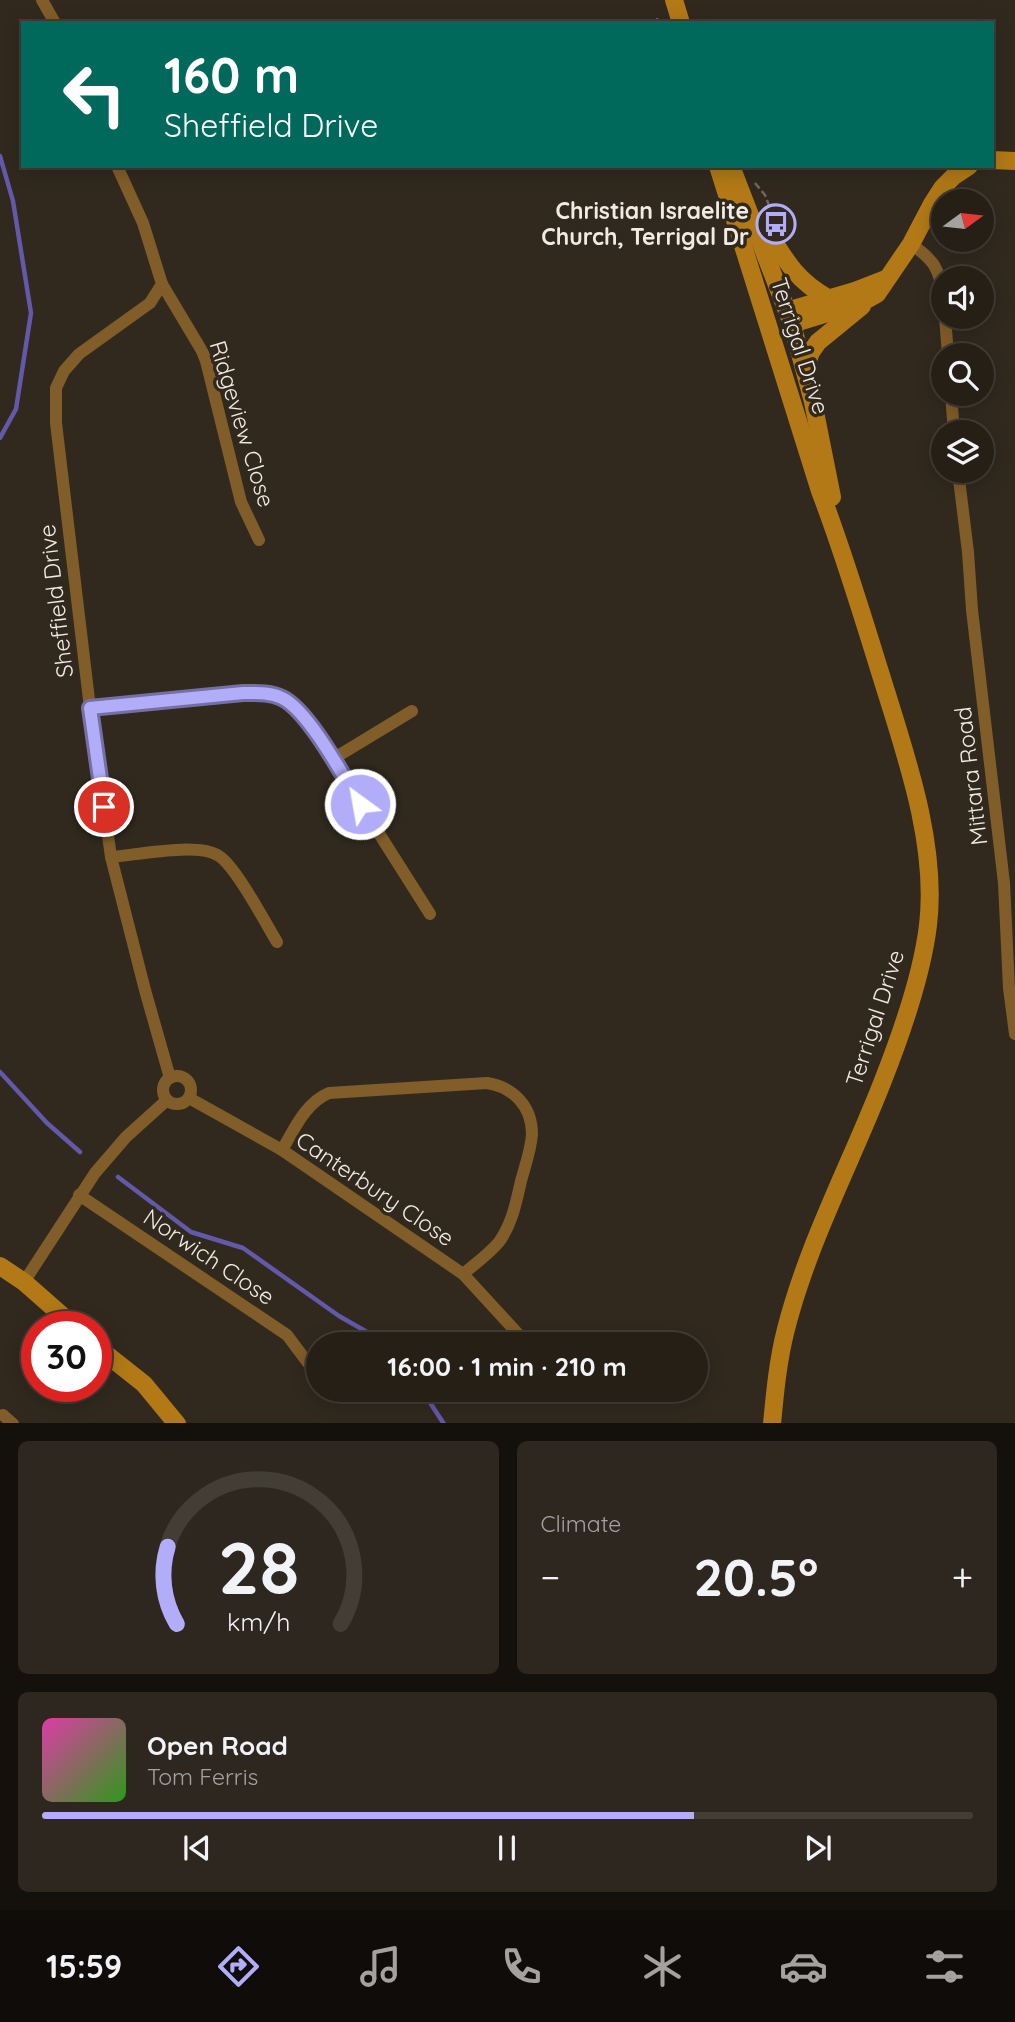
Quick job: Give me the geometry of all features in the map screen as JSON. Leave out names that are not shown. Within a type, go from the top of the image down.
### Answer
[{"type":"main road","points":[[665,20],[667,0]]},
{"type":"main road","points":[[674,0],[680,21]]},
{"type":"main road","points":[[994,160],[1015,160]]},
{"type":"main road","name":"Terrigal Drive","points":[[720,168],[740,190],[803,436],[908,764],[929,871],[928,924],[918,979],[883,1082],[815,1241],[786,1329],[772,1423]]},
{"type":"main road","name":"Terrigal Drive","points":[[733,168],[805,369],[820,435],[838,539]]},
{"type":"main road","points":[[805,369],[818,342],[877,294],[899,264],[943,187],[966,168]]},
{"type":"main road","points":[[740,190],[790,267],[811,289],[828,298]]},
{"type":"main road","points":[[803,436],[784,332],[788,318],[828,298],[886,279]]},
{"type":"main road","points":[[788,318],[869,299]]},
{"type":"main road","points":[[0,1266],[24,1282],[57,1311]]},
{"type":"main road","points":[[112,1359],[144,1384],[177,1423]]},
{"type":"street","points":[[42,0],[54,21]]},
{"type":"street","points":[[118,168],[143,223],[162,284]]},
{"type":"street","points":[[911,244],[928,256],[936,266]]},
{"type":"street","name":"Ridgeview Close","points":[[162,284],[206,361],[241,502],[259,540]]},
{"type":"street","name":"Sheffield Drive","points":[[162,284],[149,303],[79,354],[64,371],[56,388],[55,423],[111,858],[170,1078]]},
{"type":"street","name":"Mittara Road","points":[[959,483],[998,820],[1006,909],[1009,988],[1015,1034]]},
{"type":"street","points":[[90,708],[243,693],[270,694],[283,699],[298,709],[430,914]]},
{"type":"street","points":[[332,759],[412,711]]},
{"type":"street","points":[[111,858],[196,849],[218,855],[231,866],[277,942]]},
{"type":"street","points":[[179,1076],[187,1080],[191,1089],[189,1098],[178,1104],[167,1100],[163,1088],[170,1078],[179,1076]]},
{"type":"street","points":[[282,1150],[308,1108],[329,1093],[487,1083],[509,1090],[526,1109],[532,1134],[512,1217],[499,1241],[463,1274]]},
{"type":"street","name":"Canterbury Close","points":[[189,1098],[282,1150],[463,1274],[516,1332]]},
{"type":"street","points":[[24,1282],[79,1195],[102,1165],[126,1137],[167,1100]]},
{"type":"street","name":"Norwich Close","points":[[79,1195],[287,1335],[306,1360]]},
{"type":"path","points":[[740,190],[765,195],[772,214]]},
{"type":"waterway","points":[[0,156],[13,201],[31,313],[16,409],[0,438]]},
{"type":"waterway","points":[[0,1072],[47,1123],[80,1152]]},
{"type":"waterway","points":[[118,1177],[191,1232],[243,1248],[339,1316],[367,1332]]},
{"type":"waterway","points":[[430,1402],[443,1423]]},
{"type":"place","name":"Christian Israelite Church, Terrigal Dr","points":[[776,224]]},
{"type":"route","points":[[104,807],[90,708],[243,693],[277,696],[298,709],[360,804]]}]
